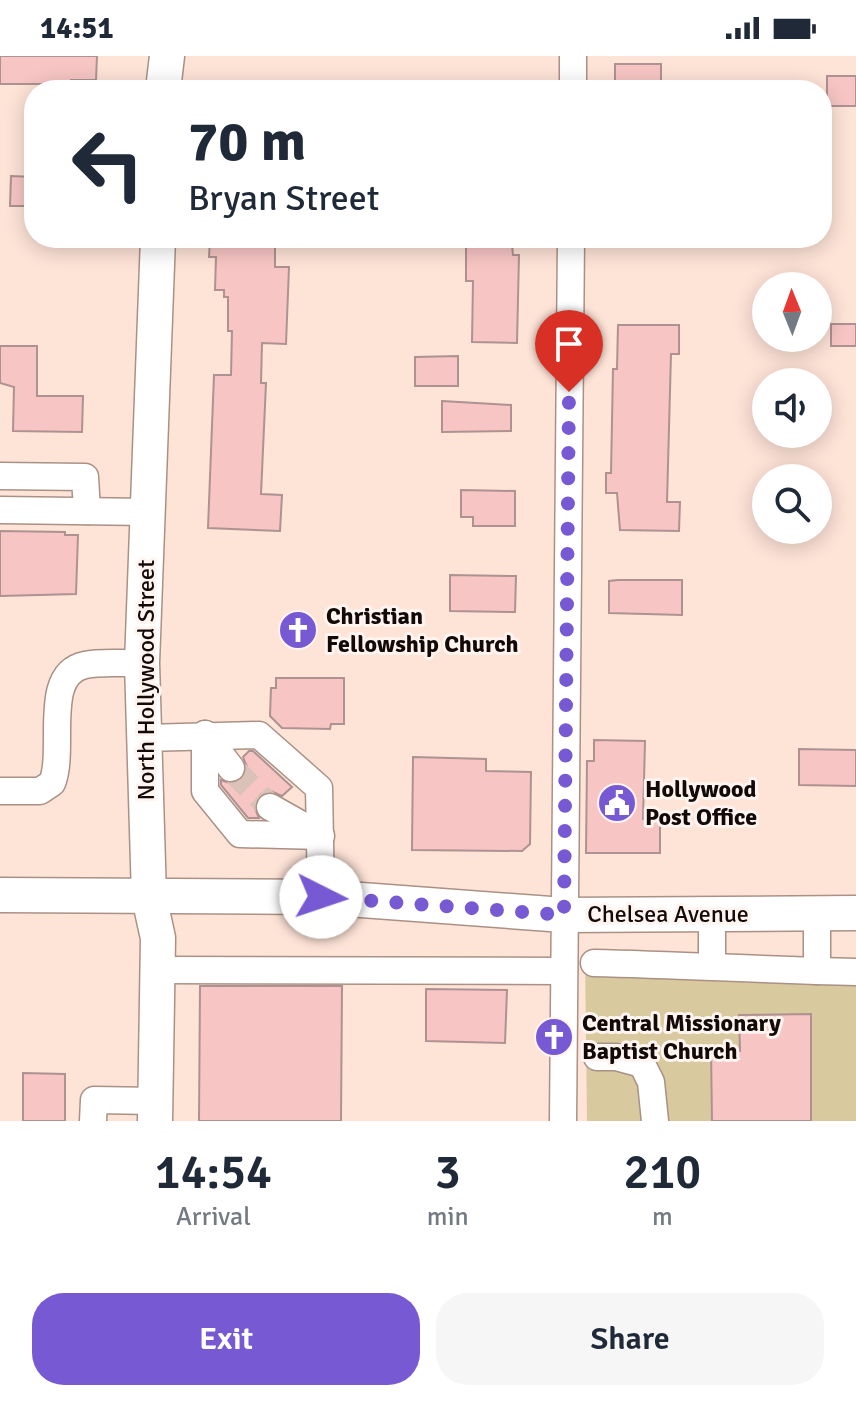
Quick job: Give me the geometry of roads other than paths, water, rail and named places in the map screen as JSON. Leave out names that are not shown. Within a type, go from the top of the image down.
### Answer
[{"type":"main road","points":[[164,80],[167,56]]},
{"type":"main road","name":"North Hollywood Street","points":[[155,1111],[159,970],[158,938],[149,897],[142,663],[158,248]]},
{"type":"main road","name":"Chelsea Avenue","points":[[0,895],[321,897],[564,915],[856,913]]},
{"type":"street","points":[[573,56],[573,80]]},
{"type":"street","points":[[563,1121],[571,248]]},
{"type":"street","points":[[0,476],[85,477],[87,511]]},
{"type":"street","points":[[0,510],[148,512]]},
{"type":"street","points":[[0,791],[40,791],[52,783],[57,770],[59,690],[70,670],[86,664],[142,663]]},
{"type":"street","points":[[205,734],[231,768]]},
{"type":"street","points":[[205,734],[205,791],[240,834],[321,836]]},
{"type":"street","points":[[145,738],[205,734],[259,735],[319,788],[321,897]]},
{"type":"street","points":[[270,807],[321,836]]},
{"type":"street","points":[[712,914],[712,964]]},
{"type":"street","points":[[817,914],[817,971]]},
{"type":"street","points":[[594,963],[712,964],[856,972]]},
{"type":"street","points":[[159,970],[564,971]]},
{"type":"street","points":[[597,1057],[616,1057],[642,1064],[651,1082],[655,1121]]},
{"type":"street","points":[[93,1121],[94,1100],[155,1111]]},
{"type":"tunnel","points":[[231,768],[270,807]]},
{"type":"place","name":"Christian Fellowship Church","points":[[298,630]]},
{"type":"place","name":"Hollywood Post Office","points":[[617,803]]},
{"type":"place","name":"Central Missionary Baptist Church","points":[[554,1037]]}]
